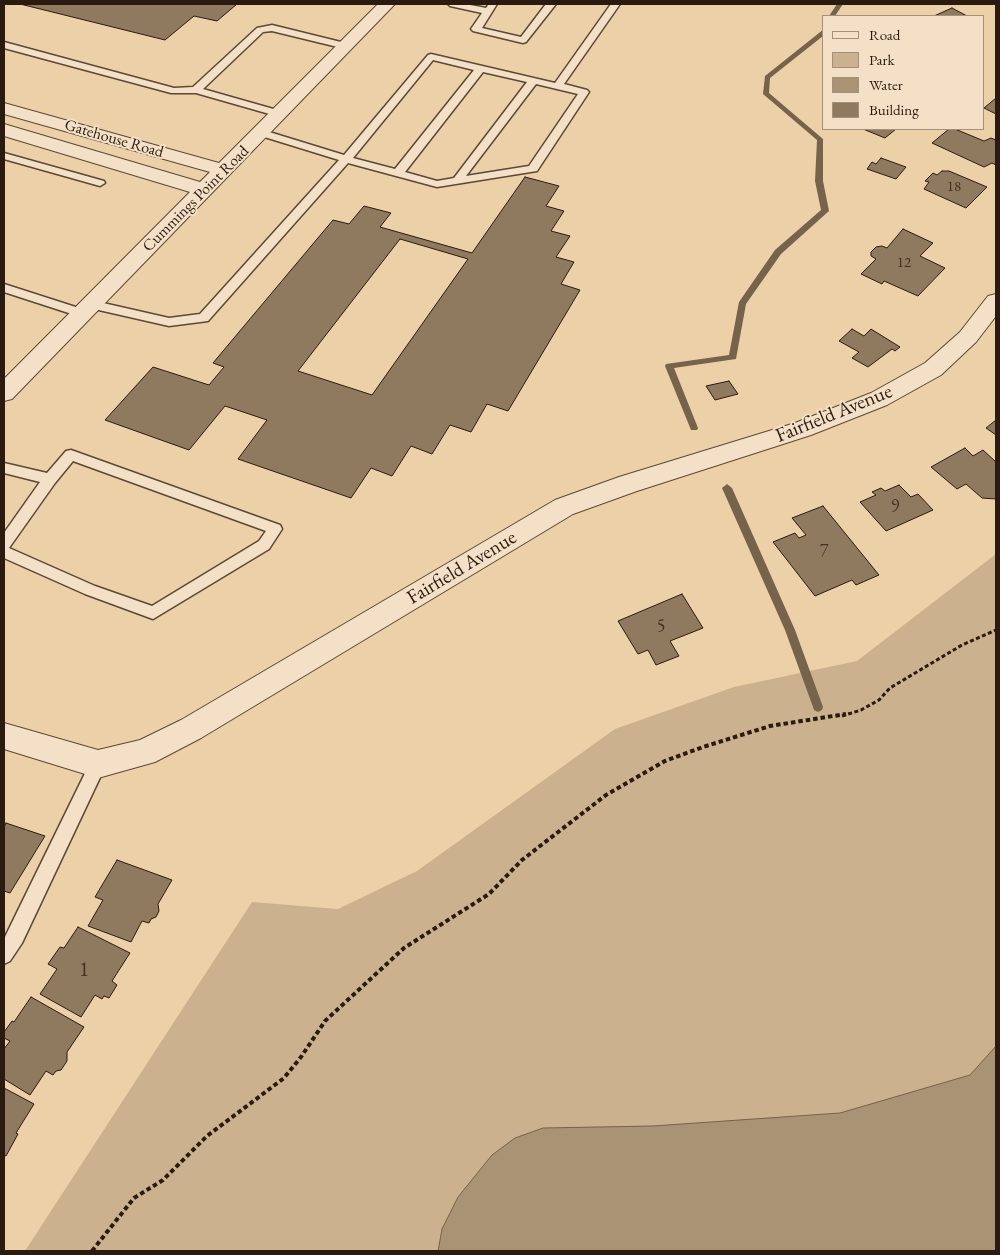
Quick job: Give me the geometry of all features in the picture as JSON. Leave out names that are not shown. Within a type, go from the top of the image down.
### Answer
[{"type":"street","name":"Cummings Point Road","points":[[4,393],[387,4]]},
{"type":"street","name":"Gatehouse Road","points":[[4,108],[224,170]]},
{"type":"street","name":"Gatehouse Road","points":[[4,130],[105,158],[205,190]]},
{"type":"street","name":"Fairfield Avenue","points":[[98,764],[144,752],[191,730],[564,507],[628,484],[804,429],[879,399],[933,369],[968,337],[996,301]]},
{"type":"street","points":[[4,736],[98,764]]},
{"type":"lane","points":[[453,4],[490,7],[476,29],[522,40],[551,4]]},
{"type":"lane","points":[[558,86],[615,4]]},
{"type":"lane","points":[[196,90],[260,30],[272,28],[346,46]]},
{"type":"lane","points":[[4,45],[174,91],[196,90],[280,114]]},
{"type":"lane","points":[[4,288],[86,309],[170,322],[204,318],[346,159],[431,57],[584,92],[533,169],[437,184],[346,159],[262,133]]},
{"type":"lane","points":[[398,173],[481,68]]},
{"type":"lane","points":[[458,180],[533,81]]},
{"type":"lane","points":[[4,156],[100,184]]},
{"type":"lane","points":[[4,544],[50,479],[71,455],[275,529],[264,545],[153,613],[90,590],[4,552]]},
{"type":"lane","points":[[4,468],[50,479]]},
{"type":"lane","points":[[5,951],[16,937],[98,764]]},
{"type":"path","points":[[92,1251],[134,1198],[163,1180],[207,1136],[284,1078],[301,1057],[325,1021],[404,948],[488,894],[522,860],[606,795],[665,761],[703,747],[770,726],[830,719],[861,710],[879,700],[890,688],[962,645],[996,630]]},
{"type":"green space","points":[[996,554],[996,1251],[25,1251],[252,902],[338,909],[417,871],[615,729],[734,687],[857,661]]},
{"type":"water","points":[[996,1046],[996,1251],[438,1251],[442,1229],[458,1197],[492,1155],[515,1138],[543,1128],[653,1126],[840,1113],[970,1075]]},
{"type":"building","points":[[20,4],[237,4],[217,21],[194,16],[165,40]]},
{"type":"building","points":[[952,8],[965,15],[936,15]]},
{"type":"building","points":[[996,98],[996,114],[985,107]]},
{"type":"building","points":[[865,130],[895,130],[885,138]]},
{"type":"building","points":[[948,130],[957,130],[984,141],[991,138],[996,140],[996,165],[992,163],[984,167],[932,143]]},
{"type":"building","points":[[881,158],[906,167],[896,179],[867,169],[872,162],[876,164]]},
{"type":"building","points":[[942,171],[949,171],[987,187],[966,208],[924,189],[929,182],[925,181],[933,173],[937,175]]},
{"type":"building","points":[[525,177],[559,186],[546,206],[564,211],[551,231],[570,236],[556,257],[574,262],[561,284],[580,290],[508,411],[487,404],[471,432],[450,425],[432,454],[411,446],[392,476],[371,468],[351,498],[238,459],[267,420],[225,406],[189,450],[105,420],[153,367],[209,385],[224,367],[213,363],[333,220],[349,224],[364,206],[391,213],[380,227],[472,253]],"holes":[[[400,239],[468,259],[372,395],[298,371]]]},
{"type":"building","points":[[903,229],[933,243],[920,256],[945,268],[918,296],[884,281],[882,284],[861,274],[876,259],[871,256],[871,252],[876,247],[882,246],[887,248]]},
{"type":"building","points":[[852,329],[864,336],[871,329],[900,347],[895,351],[892,349],[868,367],[852,358],[859,352],[839,341]]},
{"type":"building","points":[[729,381],[738,394],[715,400],[706,386]]},
{"type":"building","points":[[996,420],[996,435],[986,428]]},
{"type":"building","points":[[965,448],[973,456],[983,450],[996,462],[996,499],[982,498],[966,484],[957,489],[931,467]]},
{"type":"building","points":[[899,485],[911,497],[918,494],[933,510],[886,531],[860,502],[876,495],[872,492],[881,488],[885,491]]},
{"type":"building","points":[[823,506],[879,575],[856,585],[852,580],[815,596],[773,542],[795,533],[799,538],[806,535],[792,518]]},
{"type":"building","points":[[682,594],[703,628],[670,641],[679,656],[656,665],[648,650],[638,654],[618,621]]},
{"type":"building","points":[[6,823],[45,836],[10,893],[4,891],[4,827]]},
{"type":"building","points":[[117,860],[172,880],[158,904],[159,911],[156,917],[151,919],[149,923],[142,921],[131,942],[88,926],[103,900],[95,897]]},
{"type":"building","points":[[78,927],[130,953],[112,981],[117,985],[109,998],[104,996],[102,999],[95,995],[81,1017],[40,994],[57,969],[48,964],[60,947],[64,948]]},
{"type":"building","points":[[31,997],[84,1027],[67,1052],[67,1061],[61,1070],[56,1071],[53,1075],[46,1071],[30,1095],[4,1079],[4,1049],[10,1041],[4,1038],[4,1032],[12,1021],[14,1022]]},
{"type":"building","points":[[4,1088],[34,1104],[16,1133],[18,1134],[6,1156],[4,1155]]},
{"type":"waterway","points":[[833,15],[840,4]]},
{"type":"waterway","points":[[694,428],[669,366],[733,357],[742,304],[778,252],[825,211],[819,181],[820,139],[766,94],[767,77],[822,34]]},
{"type":"waterway","points":[[727,488],[790,630],[818,707]]}]
